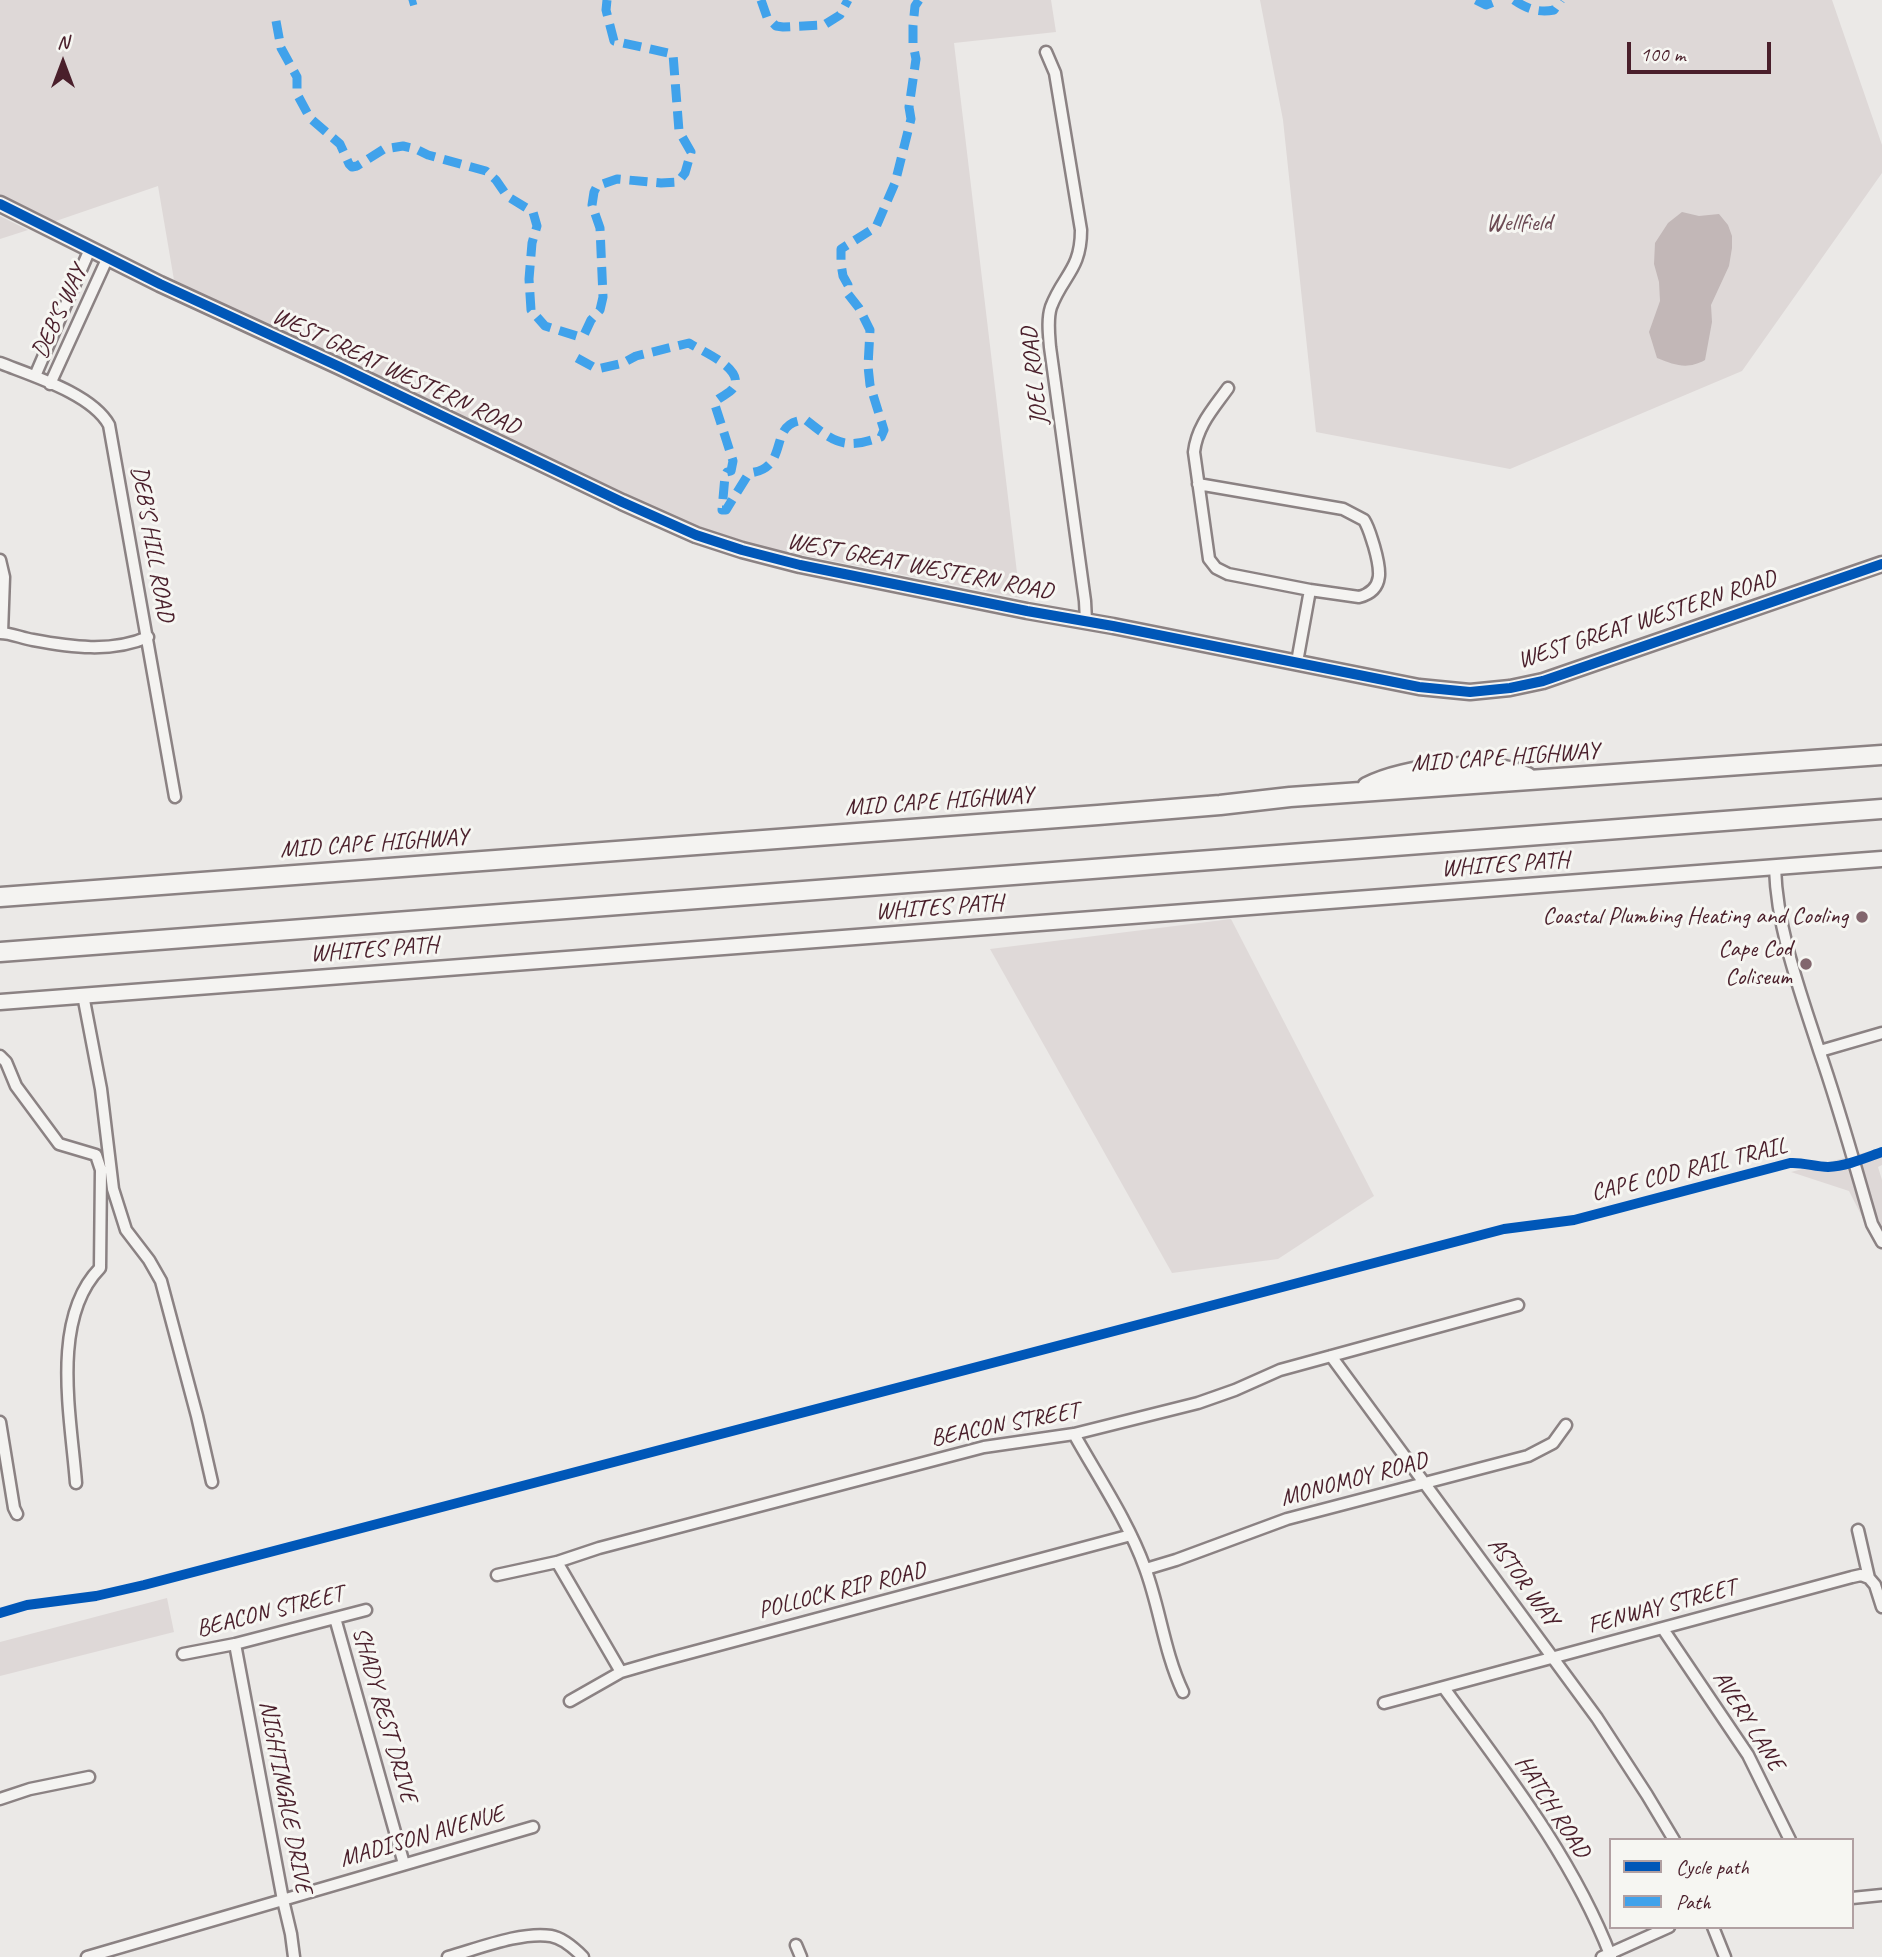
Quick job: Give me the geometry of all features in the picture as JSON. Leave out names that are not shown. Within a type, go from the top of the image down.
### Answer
[{"type":"highway","name":"MID CAPE HIGHWAY","points":[[0,897],[1112,814],[1358,792],[1377,782],[1404,774],[1474,768],[1507,769],[1534,780],[1882,755]]},
{"type":"highway","points":[[0,952],[1882,809]]},
{"type":"street","name":"JOEL ROAD","points":[[1046,52],[1055,73],[1081,230],[1080,254],[1050,309],[1049,322],[1086,621]]},
{"type":"street","name":"WEST GREAT WESTERN ROAD","points":[[0,204],[696,536],[800,565],[1027,611],[1443,690],[1470,692],[1510,688],[1586,667],[1882,564]]},
{"type":"street","name":"DEB'S WAY","points":[[35,376],[90,249]]},
{"type":"street","name":"DEB'S WAY","points":[[50,384],[108,257]]},
{"type":"street","name":"DEB'S HILL ROAD","points":[[0,363],[35,376],[90,403],[99,410],[109,425],[175,797]]},
{"type":"street","points":[[1198,484],[1343,509],[1364,520],[1379,564],[1377,587],[1366,596],[1359,597],[1228,574],[1211,564],[1207,554],[1198,484],[1194,452],[1195,440],[1200,426],[1228,388]]},
{"type":"street","points":[[0,560],[4,577],[1,633],[66,646],[92,647],[121,646],[148,637]]},
{"type":"street","points":[[1297,662],[1310,590]]},
{"type":"street","name":"WHITES PATH","points":[[0,1002],[1882,859]]},
{"type":"street","points":[[1775,868],[1779,911],[1806,1012],[1872,1224],[1882,1242]]},
{"type":"street","points":[[83,995],[101,1089],[113,1189],[126,1230],[161,1281],[212,1482]]},
{"type":"street","points":[[1820,1051],[1882,1033]]},
{"type":"street","points":[[0,1056],[6,1062],[16,1086],[59,1144],[80,1152],[96,1154],[101,1171],[100,1268],[88,1280],[69,1327],[68,1337],[67,1358],[76,1483]]},
{"type":"street","name":"BEACON STREET","points":[[497,1575],[557,1562],[599,1548],[985,1447],[1074,1434],[1198,1403],[1280,1370],[1518,1305]]},
{"type":"street","name":"ASTOR WAY","points":[[1331,1356],[1626,1761],[1673,1838]]},
{"type":"street","points":[[0,1422],[17,1514]]},
{"type":"street","name":"MONOMOY ROAD","points":[[1146,1569],[1287,1519],[1528,1456],[1553,1443],[1566,1425]]},
{"type":"street","points":[[1074,1434],[1131,1535],[1146,1569],[1170,1662],[1183,1692]]},
{"type":"street","points":[[1858,1530],[1869,1578],[1875,1584],[1882,1607]]},
{"type":"street","name":"POLLOCK RIP ROAD","points":[[570,1701],[621,1672],[1131,1535]]},
{"type":"street","points":[[557,1562],[621,1672]]},
{"type":"street","name":"FENWAY STREET","points":[[1384,1703],[1852,1577],[1861,1575],[1869,1578]]},
{"type":"street","name":"BEACON STREET","points":[[183,1654],[235,1644],[366,1610]]},
{"type":"street","name":"SHADY REST DRIVE","points":[[335,1618],[404,1864]]},
{"type":"street","name":"AVERY LANE","points":[[1663,1629],[1748,1755],[1789,1838]]},
{"type":"street","name":"NIGHTINGALE DRIVE","points":[[235,1644],[283,1900],[292,1934],[294,1957]]},
{"type":"street","name":"HATCH ROAD","points":[[1444,1688],[1498,1761],[1557,1849],[1584,1896],[1607,1956]]},
{"type":"street","points":[[0,1799],[30,1789],[89,1777]]},
{"type":"street","name":"MADISON AVENUE","points":[[87,1957],[533,1827]]},
{"type":"street","points":[[1854,1898],[1882,1895]]},
{"type":"street","points":[[1607,1956],[1665,1929]]},
{"type":"street","points":[[1714,1929],[1725,1957]]},
{"type":"street","points":[[448,1957],[537,1935],[553,1936],[583,1957]]},
{"type":"street","points":[[796,1945],[801,1957]]},
{"type":"shaded area","points":[[1682,212],[1699,216],[1719,214],[1728,225],[1732,236],[1729,266],[1711,305],[1712,322],[1705,360],[1687,366],[1657,358],[1649,332],[1660,301],[1654,264],[1655,243],[1668,223]]},
{"type":"shaded area","points":[[1231,919],[1374,1196],[1278,1259],[1172,1273],[990,949]]},
{"type":"green space","points":[[0,0],[1051,0],[1056,32],[954,43],[1020,598],[762,547],[688,523],[174,280],[158,186],[53,222],[0,195]]},
{"type":"green space","name":"Wellfield","points":[[1260,0],[1832,0],[1882,145],[1882,173],[1742,371],[1510,469],[1316,432],[1283,120]]},
{"type":"green space","points":[[0,216],[28,230],[0,239]]},
{"type":"green space","points":[[1882,1148],[1882,1165],[1878,1167],[1882,1180],[1882,1236],[1874,1240],[1849,1191],[1791,1172]]},
{"type":"green space","points":[[167,1598],[174,1632],[0,1676],[0,1642]]},
{"type":"marked path","points":[[409,2],[416,0]]},
{"type":"marked path","points":[[276,21],[281,48],[297,77],[297,94],[310,118],[340,144],[352,167],[384,149],[403,146],[416,149],[428,155],[486,171],[507,196],[533,212],[537,226],[532,243],[529,279],[531,310],[545,326],[577,336],[584,335],[591,320],[600,310],[603,297],[600,228],[592,205],[597,186],[617,179],[678,182],[685,173],[691,152],[679,131],[673,54],[614,41],[606,10],[607,0]]},
{"type":"marked path","points":[[761,0],[767,17],[776,26],[783,27],[824,25],[840,15],[848,0]]},
{"type":"marked path","points":[[577,358],[597,369],[689,343],[711,355],[733,373],[734,387],[716,401],[715,405],[733,461],[731,471],[725,476],[722,510],[726,510],[749,473],[771,463],[786,428],[794,422],[806,420],[841,442],[858,443],[881,437],[884,430],[870,385],[868,366],[870,330],[848,294],[841,264],[841,249],[876,227],[895,183],[911,119],[909,107],[916,59],[913,26],[915,6],[919,0]]},
{"type":"marked path","points":[[1476,0],[1486,5],[1499,0]]},
{"type":"marked path","points":[[1514,0],[1538,11],[1554,10],[1561,0]]},
{"type":"cycle path","points":[[0,204],[160,284],[696,535],[800,565],[1419,687],[1470,692],[1543,681],[1882,564]]},
{"type":"cycle path","name":"CAPE COD RAIL TRAIL","points":[[0,1613],[27,1605],[96,1596],[144,1585],[1504,1229],[1574,1220],[1790,1163],[1835,1166],[1882,1152]]},
{"type":"place","name":"Coastal Plumbing Heating and Cooling","points":[[1862,917]]},
{"type":"place","name":"Cape Cod Coliseum","points":[[1806,964]]}]
